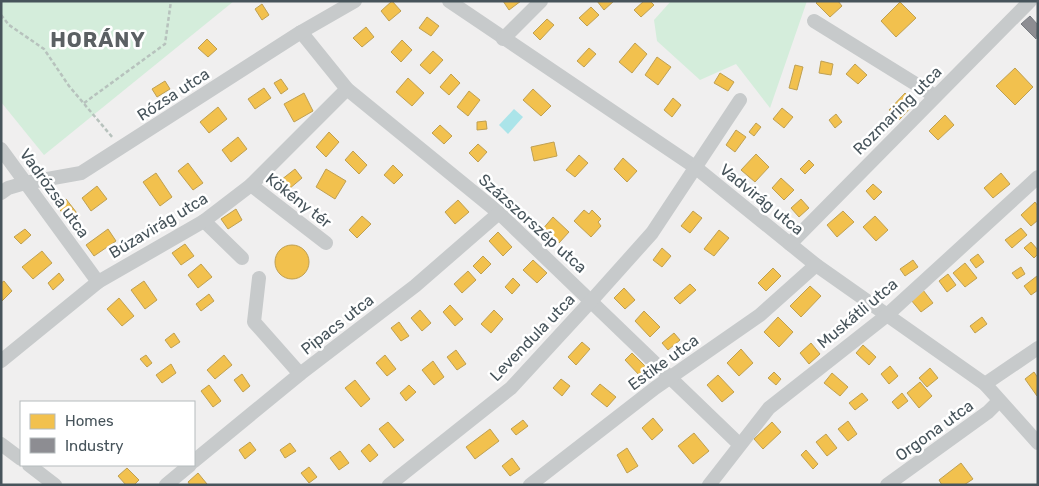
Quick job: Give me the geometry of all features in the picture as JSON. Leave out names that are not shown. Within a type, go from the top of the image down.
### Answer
[{"type":"street","name":"Rózsa utca","points":[[1,193],[8,188],[25,183],[81,173],[302,32],[355,1]]},
{"type":"street","name":"Vadvirág utca","points":[[449,1],[695,167],[816,265],[985,384],[1038,443]]},
{"type":"street","points":[[503,39],[541,1]]},
{"type":"street","name":"Rozmaring utca","points":[[790,244],[1030,1]]},
{"type":"street","points":[[814,22],[935,96]]},
{"type":"street","name":"Százszorszép utca","points":[[302,32],[347,89],[499,213],[592,300],[739,444]]},
{"type":"street","name":"Búzavirág utca","points":[[1,361],[98,282],[204,221],[251,185],[347,89]]},
{"type":"street","name":"Levendula utca","points":[[389,485],[511,388],[592,300],[652,233],[740,100]]},
{"type":"street","name":"Vadrózsa utca","points":[[1,149],[98,282]]},
{"type":"street","name":"Muskátli utca","points":[[710,485],[739,444],[769,408],[886,316],[1038,177]]},
{"type":"street","name":"Kökény tér","points":[[251,185],[326,243]]},
{"type":"street","name":"Pipacs utca","points":[[195,460],[300,374],[415,286],[499,213]]},
{"type":"street","points":[[204,221],[242,258]]},
{"type":"street","name":"Estike utca","points":[[530,485],[670,377],[760,315],[816,265]]},
{"type":"street","points":[[259,278],[254,322],[300,374]]},
{"type":"street","name":"Orgona utca","points":[[985,384],[1038,348]]},
{"type":"street","name":"Orgona utca","points":[[888,485],[988,412],[999,401]]},
{"type":"street","points":[[1,444],[20,458]]},
{"type":"street","points":[[30,466],[55,485]]},
{"type":"street","points":[[166,485],[189,466]]},
{"type":"path","points":[[84,103],[165,44],[170,1]]},
{"type":"path","points":[[1,15],[9,25],[44,49],[69,86],[122,148]]},
{"type":"green space","points":[[1,1],[234,1],[44,155],[1,102]]},
{"type":"green space","points":[[671,1],[807,1],[770,108],[736,64],[700,80],[657,41],[654,20]]},
{"type":"water","points":[[514,109],[523,117],[508,134],[499,125]]},
{"type":"building: Homes","points":[[392,1],[401,11],[389,21],[381,11]]},
{"type":"building: Homes","points":[[503,1],[521,1],[509,10]]},
{"type":"building: Homes","points":[[597,1],[614,1],[604,10]]},
{"type":"building: Homes","points":[[644,1],[650,1],[654,5],[641,17],[634,10]]},
{"type":"building: Homes","points":[[818,1],[838,1],[842,6],[830,17],[816,3]]},
{"type":"building: Homes","points":[[900,2],[916,18],[896,37],[881,21]]},
{"type":"building: Homes","points":[[262,4],[269,15],[262,20],[255,9]]},
{"type":"building: Homes","points":[[591,7],[599,15],[587,26],[579,18]]},
{"type":"building: Homes","points":[[427,17],[439,26],[431,36],[419,28]]},
{"type":"building: Homes","points":[[547,19],[554,25],[540,40],[533,33]]},
{"type":"building: Homes","points":[[366,27],[374,37],[362,47],[353,38]]},
{"type":"building: Homes","points":[[207,39],[217,49],[208,57],[198,48]]},
{"type":"building: Homes","points":[[402,40],[412,50],[401,62],[391,52]]},
{"type":"building: Homes","points":[[635,43],[647,54],[632,73],[619,62]]},
{"type":"building: Homes","points":[[589,48],[596,54],[584,67],[577,61]]},
{"type":"building: Homes","points":[[433,51],[443,60],[430,74],[420,65]]},
{"type":"building: Homes","points":[[657,57],[671,67],[658,85],[645,75]]},
{"type":"building: Homes","points":[[821,61],[833,64],[831,75],[819,73]]},
{"type":"building: Homes","points":[[855,64],[867,75],[858,84],[846,74]]},
{"type":"building: Homes","points":[[795,65],[803,67],[797,90],[789,88]]},
{"type":"building: Homes","points":[[1015,68],[1033,87],[1015,105],[996,86]]},
{"type":"building: Homes","points":[[720,73],[734,82],[728,91],[714,83]]},
{"type":"building: Homes","points":[[451,74],[460,83],[449,95],[440,87]]},
{"type":"building: Homes","points":[[408,78],[424,93],[412,106],[396,92]]},
{"type":"building: Homes","points":[[281,79],[288,89],[281,94],[274,83]]},
{"type":"building: Homes","points":[[165,81],[170,89],[157,97],[152,89]]},
{"type":"building: Homes","points":[[264,88],[271,98],[255,109],[248,99]]},
{"type":"building: Homes","points":[[533,89],[551,106],[541,116],[523,100]]},
{"type":"building: Homes","points":[[469,91],[480,100],[468,116],[457,107]]},
{"type":"building: Homes","points":[[304,93],[313,111],[294,122],[284,104]]},
{"type":"building: Homes","points":[[905,93],[915,103],[899,120],[889,110]]},
{"type":"building: Homes","points":[[673,98],[681,105],[672,117],[664,110]]},
{"type":"building: Homes","points":[[218,107],[227,119],[209,133],[200,122]]},
{"type":"building: Homes","points":[[782,108],[793,117],[784,128],[773,119]]},
{"type":"building: Homes","points":[[836,114],[842,122],[835,128],[829,120]]},
{"type":"building: Homes","points":[[945,115],[954,125],[938,140],[929,131]]},
{"type":"building: Homes","points":[[486,121],[487,129],[477,130],[477,122]]},
{"type":"building: Homes","points":[[756,123],[761,127],[754,136],[749,132]]},
{"type":"building: Homes","points":[[440,125],[452,136],[444,144],[432,133]]},
{"type":"building: Homes","points":[[736,130],[746,137],[735,152],[726,145]]},
{"type":"building: Homes","points":[[329,132],[339,142],[326,157],[316,147]]},
{"type":"building: Homes","points":[[238,137],[247,149],[231,162],[222,150]]},
{"type":"building: Homes","points":[[554,142],[557,156],[534,161],[531,147]]},
{"type":"building: Homes","points":[[478,144],[487,152],[478,162],[469,153]]},
{"type":"building: Homes","points":[[353,151],[367,165],[359,174],[345,160]]},
{"type":"building: Homes","points":[[756,154],[769,167],[755,182],[741,170]]},
{"type":"building: Homes","points":[[579,155],[588,163],[575,177],[566,170]]},
{"type":"building: Homes","points":[[623,158],[637,171],[627,182],[614,169]]},
{"type":"building: Homes","points":[[809,160],[814,165],[805,174],[800,169]]},
{"type":"building: Homes","points":[[188,163],[203,183],[193,190],[178,171]]},
{"type":"building: Homes","points":[[393,165],[403,175],[394,184],[384,175]]},
{"type":"building: Homes","points":[[295,169],[302,178],[289,189],[281,180]]},
{"type":"building: Homes","points":[[326,169],[346,181],[335,199],[316,187]]},
{"type":"building: Homes","points":[[156,173],[172,197],[160,206],[143,182]]},
{"type":"building: Homes","points":[[1001,173],[1010,184],[993,198],[984,188]]},
{"type":"building: Homes","points":[[781,178],[794,190],[784,200],[772,188]]},
{"type":"building: Homes","points":[[873,184],[882,192],[874,200],[866,191]]},
{"type":"building: Homes","points":[[97,186],[107,199],[91,211],[82,198]]},
{"type":"building: Homes","points":[[66,199],[80,217],[71,224],[57,206]]},
{"type":"building: Homes","points":[[801,199],[809,208],[799,217],[791,208]]},
{"type":"building: Homes","points":[[458,200],[469,212],[455,224],[445,212]]},
{"type":"building: Homes","points":[[1035,202],[1038,206],[1038,220],[1031,226],[1021,215]]},
{"type":"building: Homes","points":[[236,209],[242,220],[228,229],[221,219]]},
{"type":"building: Homes","points":[[584,210],[589,214],[592,210],[601,219],[598,222],[601,226],[591,237],[574,221]]},
{"type":"building: Homes","points":[[693,211],[702,218],[690,233],[681,226]]},
{"type":"building: Homes","points":[[843,211],[854,222],[837,237],[827,225]]},
{"type":"building: Homes","points":[[362,216],[371,224],[357,238],[349,230]]},
{"type":"building: Homes","points":[[875,216],[888,230],[876,241],[863,227]]},
{"type":"building: Homes","points":[[553,217],[569,232],[559,243],[550,235],[547,238],[541,231]]},
{"type":"building: Homes","points":[[1021,228],[1027,235],[1012,248],[1005,240]]},
{"type":"building: Homes","points":[[25,229],[31,235],[21,244],[14,237]]},
{"type":"building: Homes","points":[[108,229],[116,241],[94,256],[86,245]]},
{"type":"building: Homes","points":[[719,230],[729,238],[714,256],[704,249]]},
{"type":"building: Homes","points":[[498,232],[512,247],[503,256],[489,241]]},
{"type":"building: Homes","points":[[1031,242],[1038,250],[1038,254],[1034,258],[1024,248]]},
{"type":"building: Homes","points":[[185,244],[194,256],[181,265],[172,253]]},
{"type":"building: Homes","points":[[292,245],[299,246],[304,250],[308,255],[308,269],[304,274],[299,278],[292,279],[285,278],[280,274],[276,269],[275,262],[276,255],[280,250],[285,246]]},
{"type":"building: Homes","points":[[662,248],[671,256],[662,267],[653,260]]},
{"type":"building: Homes","points":[[42,251],[52,263],[33,279],[22,267]]},
{"type":"building: Homes","points":[[978,254],[984,262],[976,268],[970,260]]},
{"type":"building: Homes","points":[[483,256],[491,264],[481,274],[473,266]]},
{"type":"building: Homes","points":[[533,260],[547,273],[537,283],[523,270]]},
{"type":"building: Homes","points":[[913,260],[918,267],[905,276],[900,269]]},
{"type":"building: Homes","points":[[965,263],[977,278],[965,287],[953,273]]},
{"type":"building: Homes","points":[[201,264],[212,277],[198,288],[188,275]]},
{"type":"building: Homes","points":[[1021,267],[1025,274],[1017,279],[1012,273]]},
{"type":"building: Homes","points":[[773,268],[781,276],[766,291],[758,283]]},
{"type":"building: Homes","points":[[468,271],[476,280],[462,293],[454,284]]},
{"type":"building: Homes","points":[[59,273],[64,280],[53,290],[48,283]]},
{"type":"building: Homes","points":[[948,274],[956,285],[947,292],[939,281]]},
{"type":"building: Homes","points":[[1037,276],[1038,290],[1031,295],[1024,286]]},
{"type":"building: Homes","points":[[513,278],[520,285],[512,294],[505,287]]},
{"type":"building: Homes","points":[[4,281],[12,291],[2,301],[1,283]]},
{"type":"building: Homes","points":[[144,281],[157,300],[145,309],[131,290]]},
{"type":"building: Homes","points":[[690,284],[696,290],[680,304],[674,298]]},
{"type":"building: Homes","points":[[810,286],[821,296],[801,317],[790,306]]},
{"type":"building: Homes","points":[[624,288],[635,300],[625,309],[614,298]]},
{"type":"building: Homes","points":[[923,290],[933,303],[921,312],[911,300]]},
{"type":"building: Homes","points":[[209,294],[214,301],[201,311],[196,304]]},
{"type":"building: Homes","points":[[119,298],[134,316],[122,326],[107,309]]},
{"type":"building: Homes","points":[[450,305],[463,319],[455,326],[443,312]]},
{"type":"building: Homes","points":[[420,310],[431,323],[422,331],[411,318]]},
{"type":"building: Homes","points":[[494,310],[503,319],[491,333],[481,324]]},
{"type":"building: Homes","points":[[644,311],[660,327],[650,337],[635,321]]},
{"type":"building: Homes","points":[[778,317],[793,332],[779,347],[764,332]]},
{"type":"building: Homes","points":[[982,317],[987,324],[975,333],[970,326]]},
{"type":"building: Homes","points":[[399,322],[409,336],[401,341],[391,328]]},
{"type":"building: Homes","points":[[174,333],[180,342],[171,348],[165,340]]},
{"type":"building: Homes","points":[[674,333],[680,340],[668,350],[662,343]]},
{"type":"building: Homes","points":[[582,342],[590,349],[576,365],[568,357]]},
{"type":"building: Homes","points":[[811,343],[820,354],[809,364],[800,353]]},
{"type":"building: Homes","points":[[863,345],[876,357],[869,365],[856,353]]},
{"type":"building: Homes","points":[[741,349],[753,363],[739,376],[727,363]]},
{"type":"building: Homes","points":[[456,350],[466,364],[457,370],[447,357]]},
{"type":"building: Homes","points":[[632,353],[649,370],[641,377],[625,360]]},
{"type":"building: Homes","points":[[146,355],[152,363],[147,367],[140,359]]},
{"type":"building: Homes","points":[[224,355],[232,365],[215,379],[207,370]]},
{"type":"building: Homes","points":[[385,355],[396,369],[387,376],[376,363]]},
{"type":"building: Homes","points":[[433,361],[444,377],[434,385],[422,370]]},
{"type":"building: Homes","points":[[171,364],[176,373],[162,383],[156,375]]},
{"type":"building: Homes","points":[[890,366],[898,376],[889,384],[881,374]]},
{"type":"building: Homes","points":[[930,368],[938,378],[927,387],[919,378]]},
{"type":"building: Homes","points":[[774,372],[781,379],[776,385],[768,378]]},
{"type":"building: Homes","points":[[1034,372],[1038,378],[1037,396],[1025,379]]},
{"type":"building: Homes","points":[[832,373],[848,387],[840,396],[824,383]]},
{"type":"building: Homes","points":[[242,374],[250,386],[243,392],[234,380]]},
{"type":"building: Homes","points":[[718,375],[734,392],[722,402],[707,385]]},
{"type":"building: Homes","points":[[561,379],[570,386],[562,396],[553,388]]},
{"type":"building: Homes","points":[[355,380],[370,399],[361,407],[345,388]]},
{"type":"building: Homes","points":[[920,382],[932,396],[919,408],[907,393]]},
{"type":"building: Homes","points":[[600,384],[616,397],[607,407],[591,394]]},
{"type":"building: Homes","points":[[209,385],[221,401],[213,407],[201,391]]},
{"type":"building: Homes","points":[[409,385],[416,392],[406,401],[400,393]]},
{"type":"building: Homes","points":[[862,393],[868,400],[855,410],[849,403]]},
{"type":"building: Homes","points":[[902,393],[908,401],[898,409],[892,402]]},
{"type":"building: Homes","points":[[653,418],[663,430],[652,440],[642,428]]},
{"type":"building: Homes","points":[[523,420],[528,426],[516,435],[511,429]]},
{"type":"building: Homes","points":[[848,421],[857,434],[848,441],[838,429]]},
{"type":"building: Homes","points":[[388,422],[404,440],[394,448],[379,429]]},
{"type":"building: Homes","points":[[772,422],[781,432],[763,449],[754,439]]},
{"type":"building: Homes","points":[[490,429],[499,441],[475,459],[466,447]]},
{"type":"building: Homes","points":[[694,433],[709,451],[693,464],[678,446]]},
{"type":"building: Homes","points":[[826,434],[837,448],[827,456],[816,442]]},
{"type":"building: Homes","points":[[250,442],[256,450],[245,459],[239,450]]},
{"type":"building: Homes","points":[[290,443],[296,451],[285,458],[280,450]]},
{"type":"building: Homes","points":[[369,444],[378,455],[370,462],[361,451]]},
{"type":"building: Homes","points":[[627,448],[638,466],[627,473],[617,455]]},
{"type":"building: Homes","points":[[806,450],[818,464],[813,469],[801,455]]},
{"type":"building: Homes","points":[[340,451],[349,463],[339,470],[330,458]]},
{"type":"building: Homes","points":[[512,458],[520,469],[510,476],[502,466]]},
{"type":"building: Homes","points":[[961,463],[973,479],[964,485],[942,485],[939,480]]},
{"type":"building: Homes","points":[[309,467],[317,477],[309,483],[301,473]]},
{"type":"building: Homes","points":[[127,468],[139,480],[134,485],[126,485],[118,476]]},
{"type":"building: Homes","points":[[198,473],[207,484],[190,485],[188,482]]},
{"type":"building: Industry","points":[[1030,16],[1038,25],[1036,39],[1021,24]]},
{"type":"district","name":"HORÁNY","points":[[98,40]]}]
